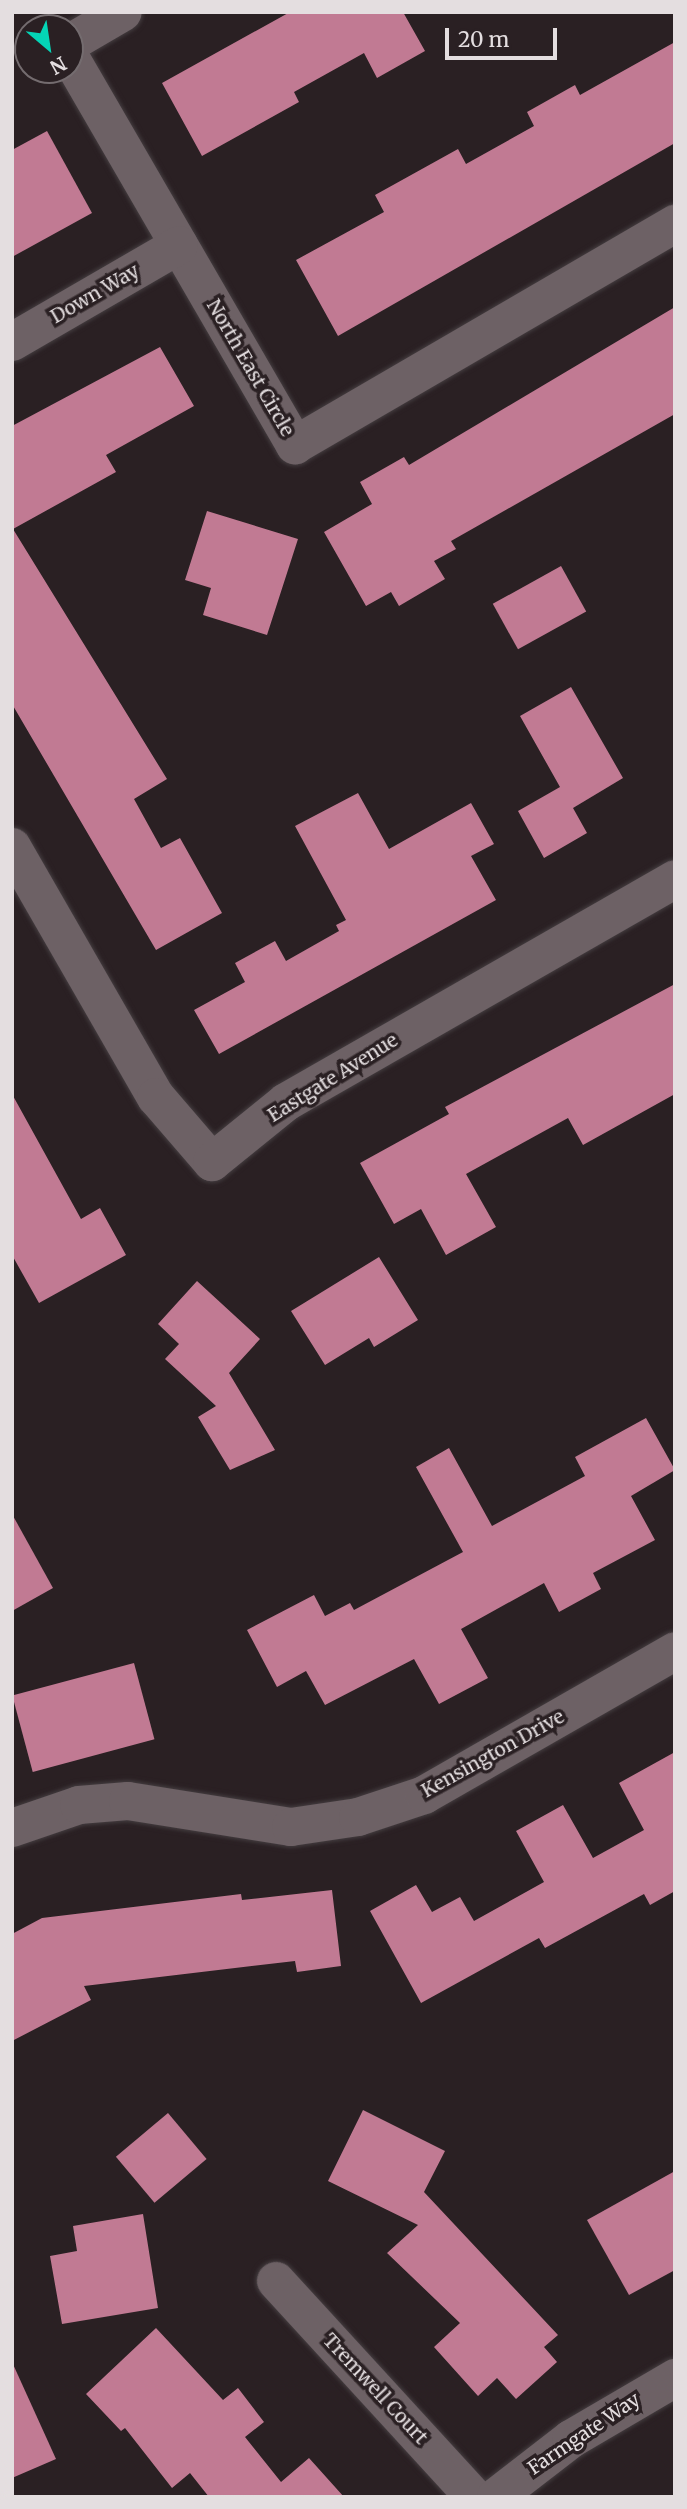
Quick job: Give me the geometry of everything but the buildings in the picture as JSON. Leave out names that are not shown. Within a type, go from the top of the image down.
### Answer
[{"type":"street","points":[[84,35],[123,12]]},
{"type":"street","name":"North East Circle","points":[[84,81],[295,445],[675,224]]},
{"type":"street","name":"Down Way","points":[[12,342],[178,245]]},
{"type":"street","name":"Eastgate Avenue","points":[[12,847],[156,1097],[212,1162],[286,1102],[675,879]]},
{"type":"street","name":"Kensington Drive","points":[[12,1828],[79,1805],[128,1801],[291,1827],[358,1818],[425,1795],[675,1651]]},
{"type":"street","name":"Tremwell Court","points":[[276,2281],[474,2497]]},
{"type":"street","name":"Farmgate Way","points":[[496,2497],[571,2439],[675,2378]]}]
